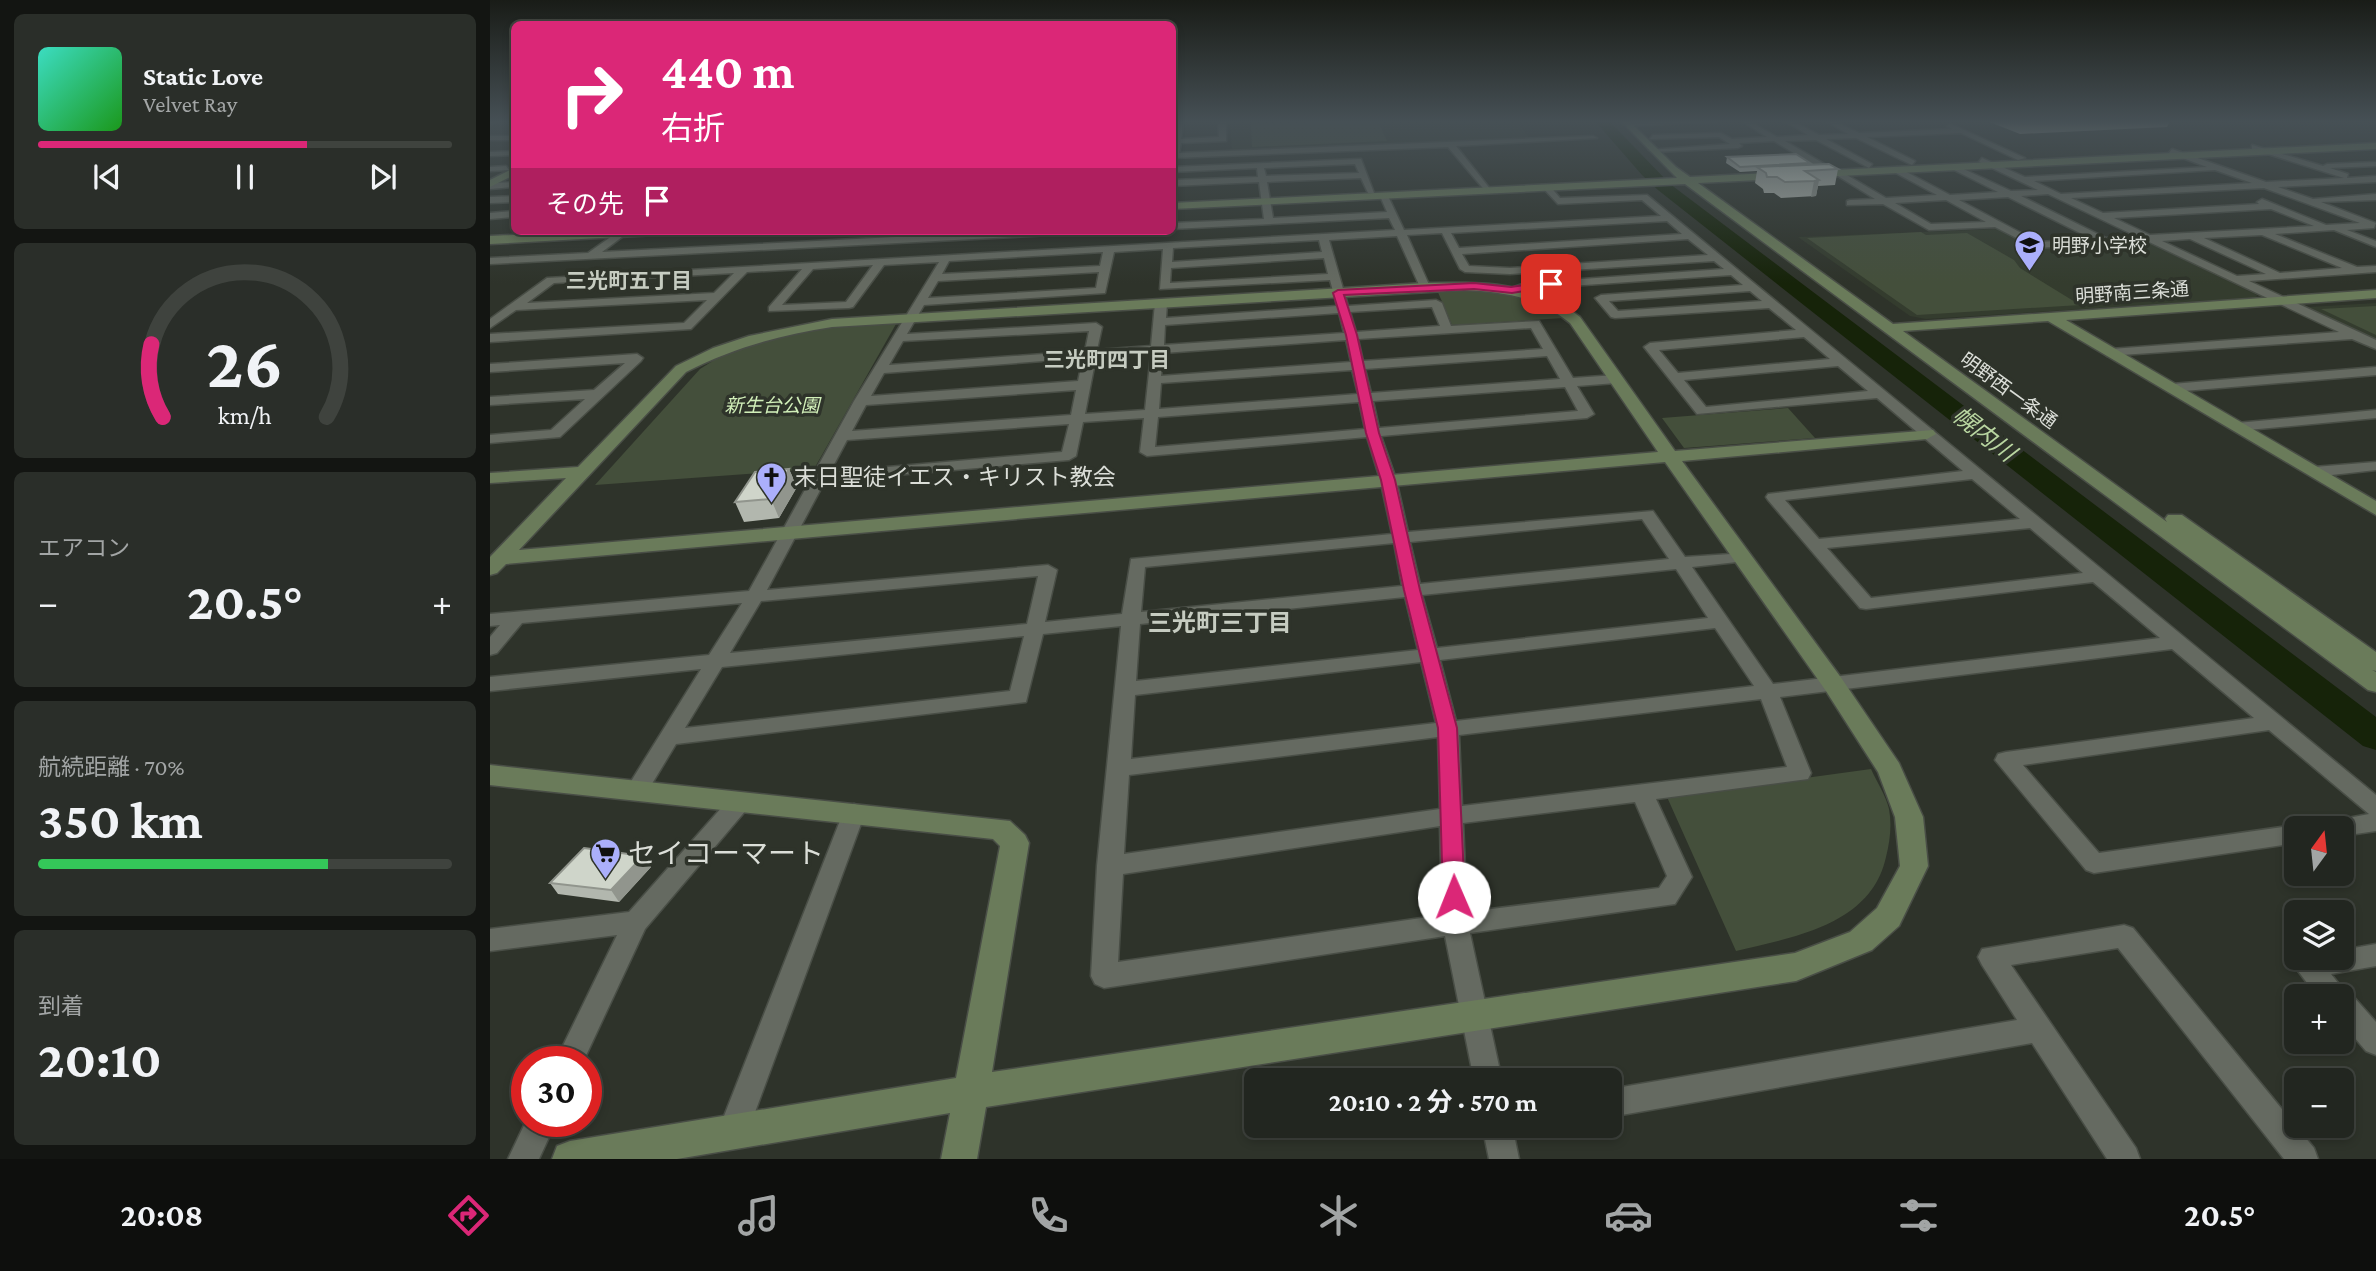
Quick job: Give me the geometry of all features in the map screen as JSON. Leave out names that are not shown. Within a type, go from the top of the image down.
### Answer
[{"type":"street","points":[[1262,175],[1269,221]]},
{"type":"street","points":[[1176,183],[1342,175]]},
{"type":"street","points":[[1364,175],[1371,191]]},
{"type":"street","points":[[1475,175],[1485,188]]},
{"type":"street","name":"明野西一条通","points":[[1683,175],[1898,327],[2366,648],[2376,663]]},
{"type":"street","points":[[1176,206],[1371,191],[1546,187],[1726,175]]},
{"type":"street","points":[[1686,178],[1774,175]]},
{"type":"street","points":[[1841,175],[1929,228],[1996,224]]},
{"type":"street","points":[[1907,175],[2036,245],[2375,225]]},
{"type":"street","points":[[1972,175],[2105,241]]},
{"type":"street","points":[[2014,175],[2376,345]]},
{"type":"street","points":[[2022,179],[2099,175]]},
{"type":"street","points":[[2236,175],[2375,225]]},
{"type":"street","points":[[2343,175],[2376,186]]},
{"type":"street","points":[[1850,203],[2376,179]]},
{"type":"street","points":[[1176,201],[1384,196],[1485,188],[1642,181]]},
{"type":"street","points":[[490,185],[511,185]]},
{"type":"street","points":[[1546,187],[1558,201],[1644,197],[2376,808]]},
{"type":"street","points":[[2223,187],[2376,244]]},
{"type":"street","points":[[1384,196],[1425,287]]},
{"type":"street","points":[[2308,201],[2376,197]]},
{"type":"street","points":[[490,201],[511,199]]},
{"type":"street","points":[[2101,216],[2272,206]]},
{"type":"street","points":[[490,215],[511,214]]},
{"type":"street","points":[[1176,226],[1392,215]]},
{"type":"street","points":[[1167,265],[1325,246],[1401,232],[1668,218]]},
{"type":"street","points":[[1445,230],[1465,269],[1510,271],[1716,258]]},
{"type":"street","points":[[2262,232],[2356,271]]},
{"type":"street","points":[[490,234],[511,233]]},
{"type":"street","points":[[490,240],[574,235]]},
{"type":"street","points":[[590,256],[620,235]]},
{"type":"street","points":[[826,244],[834,235]]},
{"type":"street","points":[[490,261],[984,235]]},
{"type":"street","points":[[1456,251],[1690,236]]},
{"type":"street","points":[[2190,236],[2279,276]]},
{"type":"street","points":[[490,324],[551,279],[1168,246],[1325,246]]},
{"type":"street","points":[[1168,246],[1164,286],[1338,293],[1436,303],[1447,329]]},
{"type":"street","points":[[1325,246],[1351,335],[1373,433],[1388,480],[1412,590],[1448,728],[1455,924],[1486,1068]]},
{"type":"street","points":[[495,564],[681,369],[716,350],[798,328],[915,310],[1101,291],[1109,249]]},
{"type":"street","points":[[635,791],[755,596],[861,401],[946,258]]},
{"type":"street","points":[[810,266],[774,309],[849,305],[881,262]]},
{"type":"street","points":[[934,278],[1105,268]]},
{"type":"street","points":[[490,338],[687,326],[744,269]]},
{"type":"street","points":[[2234,279],[2376,269]]},
{"type":"street","points":[[1512,290],[1525,286],[1733,272]]},
{"type":"street","points":[[570,1159],[971,1092],[1796,967],[1861,941],[1888,917],[1914,866],[1909,817],[1890,769],[1834,685],[1740,557],[1575,320],[1562,307],[1512,290],[1474,286],[1338,293],[1161,312],[915,310]]},
{"type":"street","points":[[1752,288],[1601,298],[1615,315],[1772,304]]},
{"type":"street","name":"明野南三条通","points":[[1898,327],[2376,294]]},
{"type":"street","points":[[513,307],[717,296]]},
{"type":"street","points":[[880,369],[1091,355],[1156,349],[1351,335],[1535,324],[1570,381],[1587,415],[1147,452],[1156,349],[1161,312]]},
{"type":"street","points":[[2051,317],[2376,509]]},
{"type":"street","points":[[822,477],[1069,456],[1096,327],[898,338]]},
{"type":"street","name":"明野西一条通","points":[[1898,327],[2376,684]]},
{"type":"street","points":[[1806,333],[1650,347],[1702,411],[1880,394]]},
{"type":"street","points":[[2111,353],[2353,334]]},
{"type":"street","points":[[1153,380],[1552,352]]},
{"type":"street","points":[[490,368],[637,358],[555,434],[490,439]]},
{"type":"street","points":[[1675,377],[1842,362]]},
{"type":"street","points":[[2172,387],[2376,371]]},
{"type":"street","points":[[843,436],[1616,379]]},
{"type":"street","points":[[861,401],[1084,385]]},
{"type":"street","points":[[490,401],[599,394]]},
{"type":"street","points":[[2237,427],[2376,414]]},
{"type":"street","points":[[495,564],[791,532],[1927,434]]},
{"type":"street","points":[[2314,472],[2376,466]]},
{"type":"street","points":[[490,478],[581,472]]},
{"type":"street","points":[[1977,474],[1774,496],[1866,604],[2098,576]]},
{"type":"street","points":[[1109,866],[1452,816],[1800,773],[1769,693],[1647,514],[1137,563],[1129,618],[1126,689],[1109,866],[1104,976],[1455,924],[1666,897],[1680,877],[1642,793]]},
{"type":"street","points":[[1815,544],[2032,523]]},
{"type":"street","points":[[490,684],[1740,557]]},
{"type":"street","points":[[490,620],[1048,569],[1018,697],[669,737]]},
{"type":"street","points":[[490,649],[516,618]]},
{"type":"street","points":[[1126,689],[1721,622]]},
{"type":"street","points":[[1119,768],[1769,693],[2176,642]]},
{"type":"street","points":[[2332,652],[2366,648]]},
{"type":"street","points":[[2274,722],[2006,760],[2094,863],[2284,836]]},
{"type":"street","points":[[490,775],[1000,829],[1015,843],[959,1159]]},
{"type":"street","points":[[577,1046],[636,922],[739,803]]},
{"type":"street","points":[[732,1134],[854,813]]},
{"type":"street","points":[[2354,825],[2376,822]]},
{"type":"street","points":[[490,940],[636,922]]},
{"type":"street","points":[[2125,1159],[1991,957],[2124,936],[2303,1159]]},
{"type":"street","points":[[2323,984],[2308,967],[2376,955]]},
{"type":"street","points":[[2354,1017],[2376,1042]]},
{"type":"street","points":[[1622,1101],[2039,1029]]},
{"type":"street","points":[[523,1159],[534,1137]]},
{"type":"street","points":[[1500,1138],[1504,1159]]},
{"type":"shaded area","name":"明野小学校","points":[[1999,229],[2036,249],[2149,243],[2257,295],[2256,298],[1926,319],[1910,316],[1798,237]]},
{"type":"shaded area","points":[[2376,303],[2376,340],[2308,307]]},
{"type":"green space","points":[[1921,232],[1926,235],[1967,233],[2014,260],[2020,268],[2080,305],[1917,315],[1807,238]]},
{"type":"green space","points":[[1475,288],[1534,299],[1556,310],[1564,318],[1452,325],[1437,290]]},
{"type":"green space","points":[[2376,306],[2376,335],[2321,309]]},
{"type":"green space","name":"新生台公園","points":[[896,324],[814,469],[595,485],[700,369],[727,352],[758,341],[829,327]]},
{"type":"green space","points":[[1788,408],[1815,438],[1684,448],[1662,418]]},
{"type":"green space","points":[[1871,769],[1884,794],[1890,815],[1886,857],[1878,880],[1864,898],[1847,913],[1827,924],[1782,940],[1736,951],[1667,797]]},
{"type":"building","points":[[1811,175],[1819,180],[1785,182],[1777,177],[1767,177]]},
{"type":"building","points":[[789,469],[771,499],[735,502],[755,472]]},
{"type":"building","points":[[584,848],[643,856],[611,890],[550,883]]},
{"type":"waterway","name":"幌内川","points":[[1650,175],[2376,737]]},
{"type":"place","name":"明野小学校","points":[[2029,272]]},
{"type":"place","name":"末日聖徒イエス・キリスト教会","points":[[771,504]]},
{"type":"place","name":"セイコーマート","points":[[605,880]]},
{"type":"district","name":"三光町五丁目","points":[[629,281]]},
{"type":"district","name":"三光町四丁目","points":[[1107,360]]},
{"type":"district","name":"三光町三丁目","points":[[1220,623]]},
{"type":"route","points":[[1454,897],[1448,728],[1412,590],[1388,480],[1373,433],[1351,335],[1338,293],[1474,286],[1512,290],[1551,284]]}]
